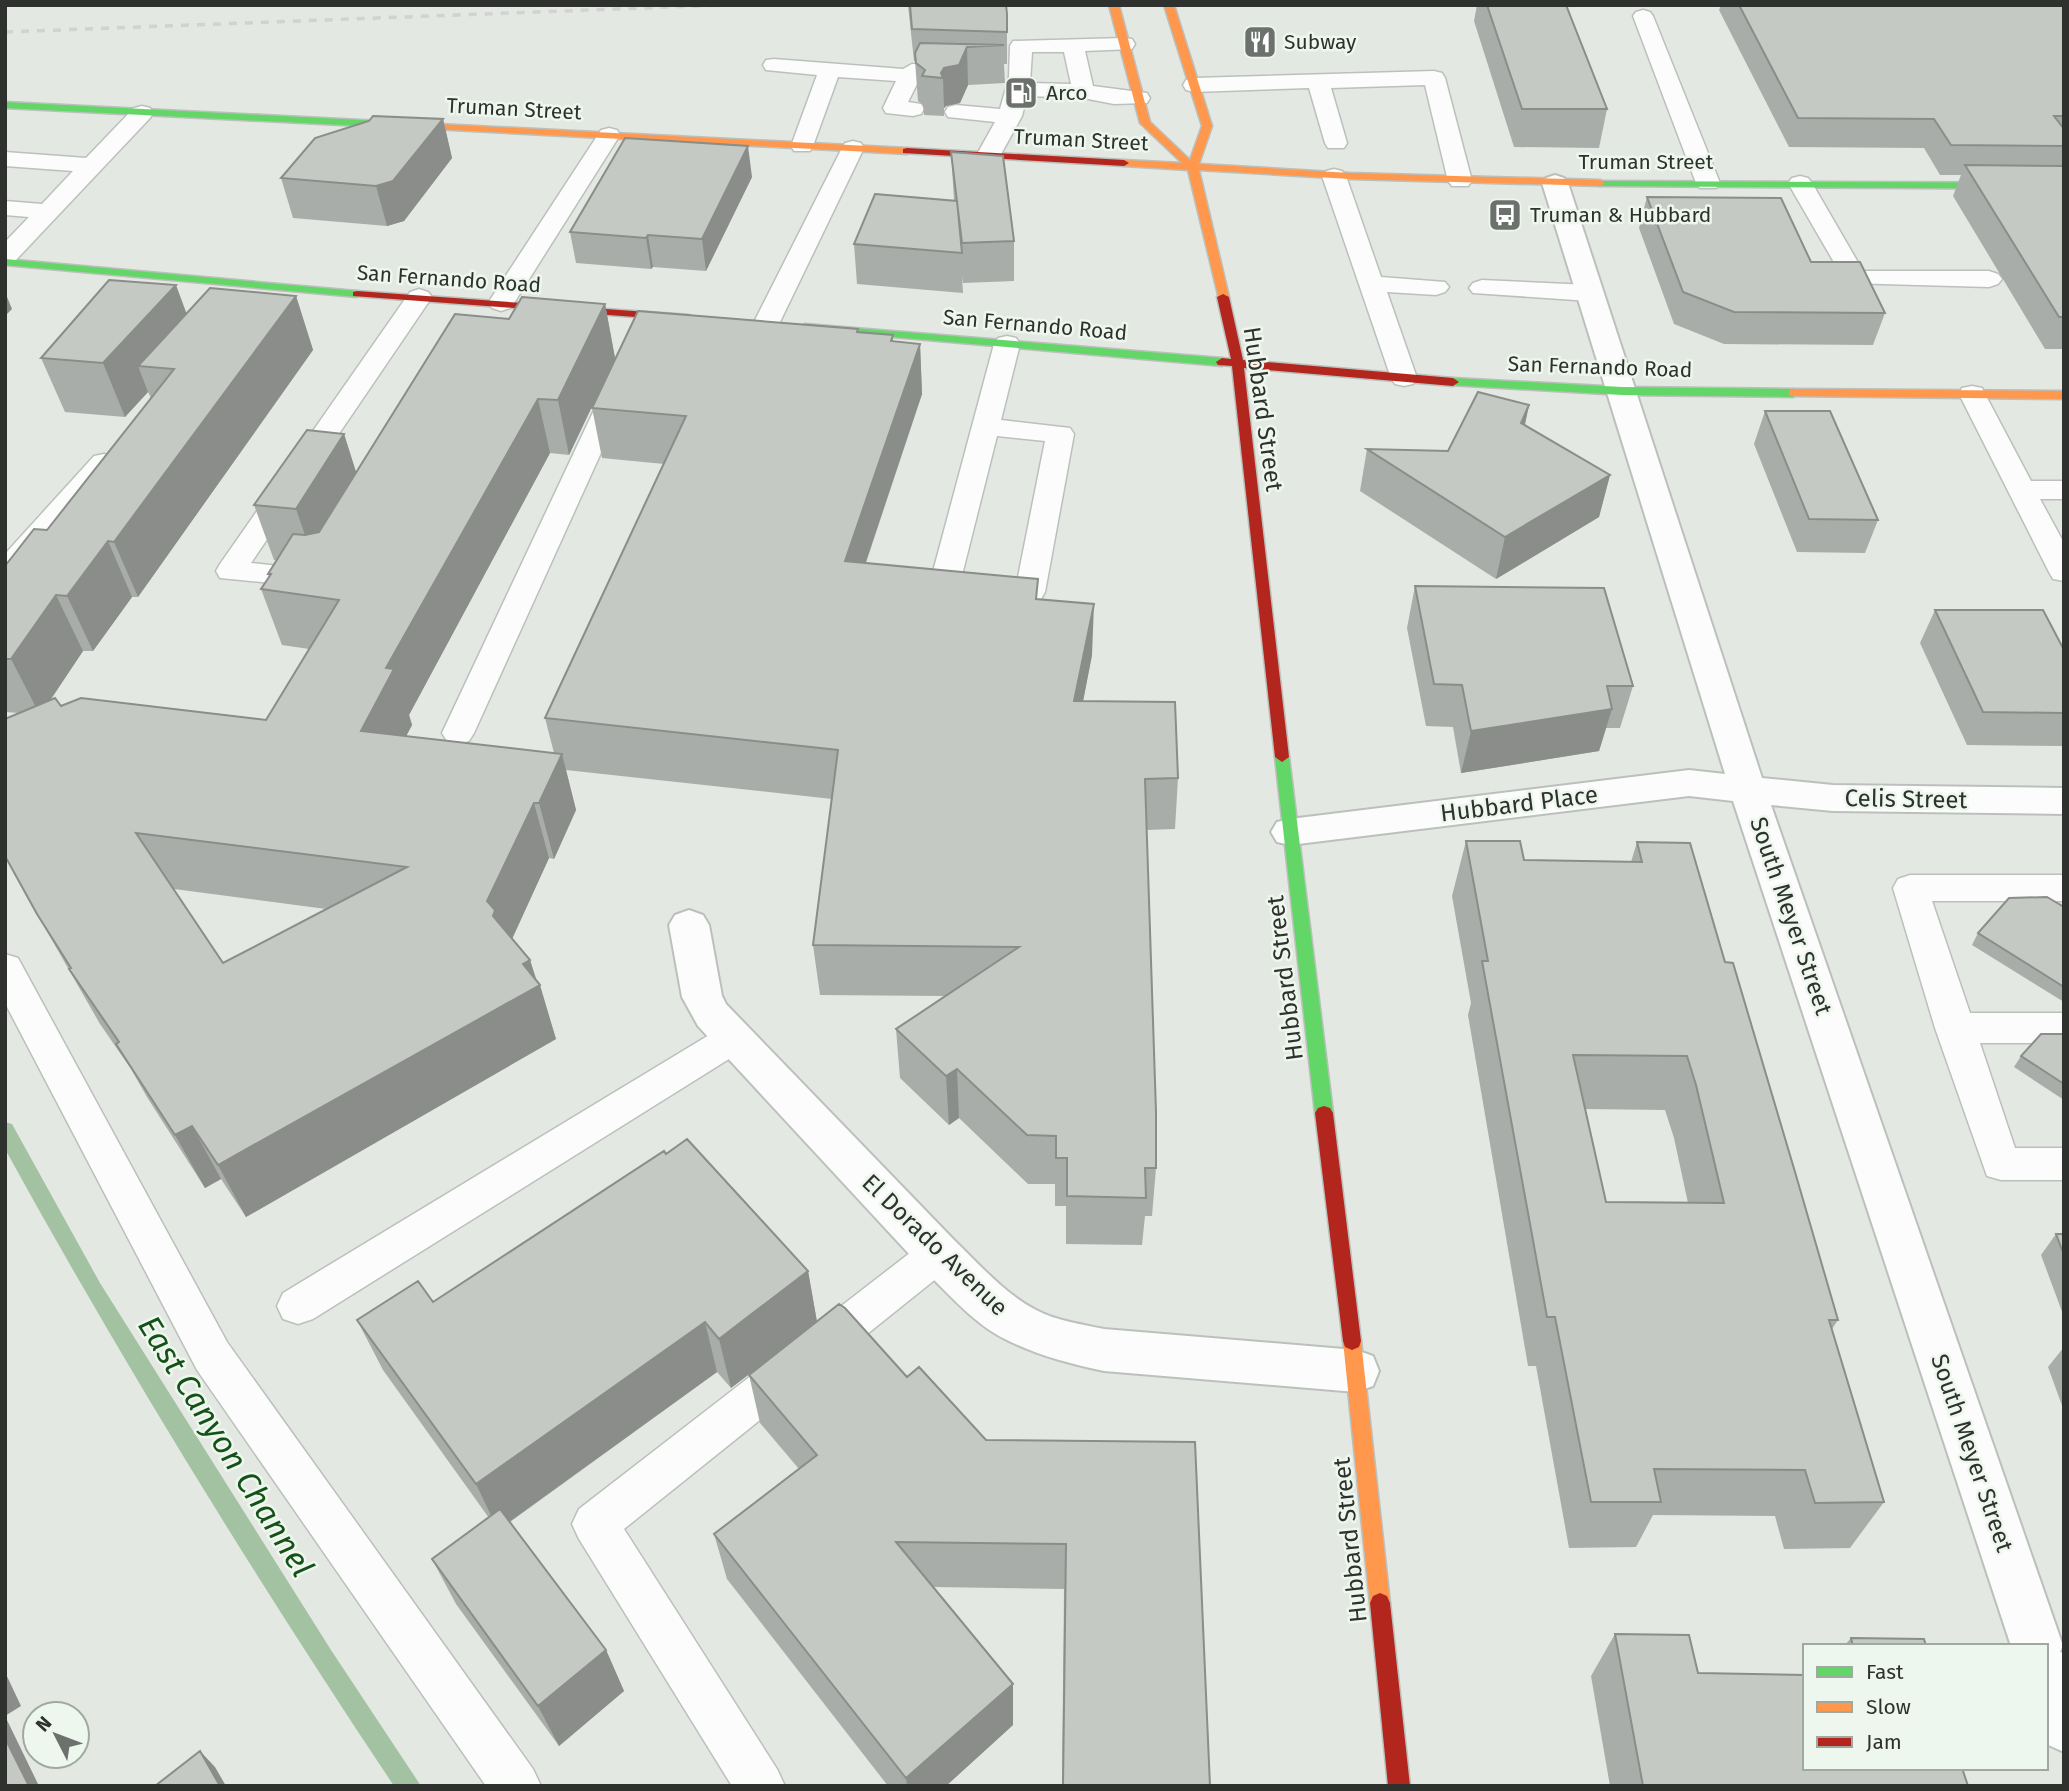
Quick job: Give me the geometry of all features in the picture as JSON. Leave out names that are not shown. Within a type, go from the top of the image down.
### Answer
[{"type":"main road","points":[[1114,5],[1145,123],[1193,168],[1208,126],[1169,5]]},
{"type":"main road","name":"Truman Street","points":[[5,105],[1460,181],[2064,186]]},
{"type":"main road","name":"Truman Street","points":[[5,115],[96,110]]},
{"type":"main road","name":"Hubbard Street","points":[[1193,168],[1238,363],[1290,832],[1356,1371],[1399,1786]]},
{"type":"main road","name":"San Fernando Road","points":[[5,262],[260,287],[702,319]]},
{"type":"main road","name":"San Fernando Road","points":[[773,325],[1404,378],[1622,391],[2064,395]]},
{"type":"street","name":"South Meyer Street","points":[[1555,183],[1748,790],[2039,1644]]},
{"type":"street","name":"Hubbard Place","points":[[1290,832],[1689,783],[1748,790]]},
{"type":"street","name":"Celis Street","points":[[1748,790],[1833,797],[2064,801]]},
{"type":"street","name":"El Dorado Avenue","points":[[689,925],[702,997],[732,1040],[938,1254],[1003,1314],[1037,1333],[1104,1350],[1356,1371]]},
{"type":"lane","points":[[1643,16],[1708,183]]},
{"type":"lane","points":[[988,156],[1017,94],[1021,46],[1124,44]]},
{"type":"lane","points":[[1073,46],[1083,91]]},
{"type":"lane","points":[[774,65],[829,71],[912,91],[912,71],[988,73],[1017,94]]},
{"type":"lane","points":[[802,146],[829,71]]},
{"type":"lane","points":[[1194,85],[1434,78],[1460,181]]},
{"type":"lane","points":[[1318,81],[1336,143]]},
{"type":"lane","points":[[960,103],[1017,94],[1083,91],[1114,97],[1139,98]]},
{"type":"lane","points":[[5,257],[142,113]]},
{"type":"lane","points":[[474,331],[496,303],[609,135]]},
{"type":"lane","points":[[773,325],[853,148]]},
{"type":"lane","points":[[5,159],[93,166]]},
{"type":"lane","points":[[1334,176],[1404,378]]},
{"type":"lane","points":[[1800,184],[1855,278],[1989,279]]},
{"type":"lane","points":[[5,208],[48,212]]},
{"type":"lane","points":[[1373,284],[1436,287]]},
{"type":"lane","points":[[239,312],[260,287]]},
{"type":"lane","points":[[1482,288],[1590,293]]},
{"type":"lane","points":[[332,567],[324,579],[230,570],[419,297]]},
{"type":"lane","points":[[458,733],[651,315]]},
{"type":"lane","points":[[946,579],[1007,344]]},
{"type":"lane","points":[[1972,394],[2064,572]]},
{"type":"lane","points":[[985,427],[1060,434],[1030,592]]},
{"type":"lane","points":[[5,573],[122,443]]},
{"type":"lane","points":[[2021,489],[2064,490]]},
{"type":"lane","points":[[2064,888],[1910,888],[2001,1164],[2064,1164]]},
{"type":"lane","points":[[5,968],[212,1356],[516,1786]]},
{"type":"lane","points":[[1954,1028],[2064,1028]]},
{"type":"lane","points":[[298,1306],[732,1040]]},
{"type":"lane","points":[[760,1786],[595,1524],[938,1254]]},
{"type":"building","points":[[910,5],[1006,5],[1007,32],[912,29]]},
{"type":"building","points":[[1487,5],[1566,5],[1607,109],[1522,109]]},
{"type":"building","points":[[1739,5],[2064,5],[2064,116],[2054,116],[2064,129],[2064,146],[1951,145],[1934,119],[1798,118]]},
{"type":"building","points":[[920,43],[1004,45],[967,47],[959,65],[944,68],[941,73],[943,78],[922,76],[925,70],[916,63],[915,53]]},
{"type":"building","points":[[373,116],[443,119],[393,181],[376,186],[281,178],[315,138],[369,121]]},
{"type":"building","points":[[625,138],[748,146],[702,239],[570,232]]},
{"type":"building","points":[[951,152],[1003,156],[1014,241],[962,243]]},
{"type":"building","points":[[1965,165],[2064,166],[2064,317],[2059,317]]},
{"type":"building","points":[[875,194],[957,201],[962,253],[854,244]]},
{"type":"building","points":[[1647,197],[1781,198],[1811,262],[1860,262],[1885,313],[1734,312],[1683,292]]},
{"type":"building","points":[[109,280],[176,285],[103,363],[41,358]]},
{"type":"building","points":[[210,288],[296,296],[114,542],[108,541],[67,596],[56,595],[11,659],[5,659],[5,566],[34,529],[47,530],[174,369],[138,366]]},
{"type":"building","points":[[522,297],[605,304],[558,400],[538,399],[386,668],[394,669],[361,731],[562,754],[539,803],[534,803],[487,901],[495,910],[493,916],[530,960],[523,964],[540,985],[218,1165],[192,1126],[175,1135],[116,1044],[119,1042],[69,969],[71,968],[5,856],[5,719],[55,698],[61,706],[81,698],[266,720],[339,600],[261,589],[271,574],[268,574],[293,534],[319,532],[455,314],[509,319]],"holes":[[[136,833],[407,867],[223,963]]]},
{"type":"building","points":[[638,311],[858,329],[857,332],[893,335],[891,341],[920,344],[845,561],[1038,579],[1036,599],[1094,604],[1074,701],[1175,702],[1178,778],[1145,779],[1156,1112],[1156,1168],[1145,1168],[1146,1198],[1067,1196],[1067,1158],[1056,1158],[1056,1136],[1027,1135],[957,1069],[946,1076],[896,1029],[1019,947],[813,945],[838,750],[545,718],[686,416],[592,408]]},
{"type":"building","points":[[1478,392],[1529,405],[1521,423],[1610,475],[1505,537],[1367,449],[1448,451]]},
{"type":"building","points":[[1765,411],[1830,411],[1878,520],[1809,519]]},
{"type":"building","points":[[307,430],[344,434],[296,509],[254,505]]},
{"type":"building","points":[[1415,586],[1604,588],[1633,686],[1607,686],[1612,709],[1471,731],[1462,685],[1434,684]]},
{"type":"building","points":[[1935,610],[2043,610],[2064,650],[2064,713],[1983,712]]},
{"type":"building","points":[[1466,841],[1520,841],[1524,860],[1642,862],[1637,842],[1690,843],[1725,962],[1733,963],[1795,1172],[1838,1320],[1829,1320],[1884,1502],[1815,1503],[1805,1470],[1654,1469],[1661,1502],[1591,1502],[1555,1317],[1547,1317],[1482,961],[1488,961]],"holes":[[[1573,1055],[1687,1056],[1724,1203],[1606,1202]]]},
{"type":"building","points":[[2047,897],[2064,907],[2064,987],[1978,933],[2009,898]]},
{"type":"building","points":[[2041,1034],[2064,1034],[2064,1084],[2021,1056]]},
{"type":"building","points":[[687,1139],[808,1271],[719,1339],[705,1322],[476,1484],[357,1320],[418,1281],[433,1302],[664,1151],[666,1154]]},
{"type":"building","points":[[2056,1234],[2064,1234],[2064,1255]]},
{"type":"building","points":[[839,1304],[907,1377],[919,1367],[986,1440],[1195,1442],[1210,1786],[1063,1786],[1066,1544],[896,1542],[1013,1684],[906,1778],[714,1534],[817,1455],[749,1375]]},
{"type":"building","points":[[500,1509],[606,1650],[538,1706],[432,1559]]},
{"type":"building","points":[[1615,1634],[1689,1635],[1698,1673],[1803,1675],[1803,1770],[1963,1770],[1968,1786],[1643,1786]]},
{"type":"building","points":[[1851,1638],[1924,1639],[1925,1644],[1852,1644]]},
{"type":"building","points":[[5,1738],[29,1786],[5,1786]]},
{"type":"building","points":[[200,1751],[220,1786],[155,1786]]},
{"type":"waterway","name":"East Canyon Channel","points":[[5,1130],[93,1289],[323,1658],[409,1786]]},
{"type":"railway","points":[[5,32],[723,5]]},
{"type":"traffic: fast","points":[[5,105],[380,124]]},
{"type":"traffic: fast","points":[[1600,183],[2064,186]]},
{"type":"traffic: fast","points":[[5,262],[357,294]]},
{"type":"traffic: fast","points":[[805,327],[1222,362]]},
{"type":"traffic: fast","points":[[1453,382],[1622,391],[1793,393]]},
{"type":"traffic: fast","points":[[1282,757],[1324,1113]]},
{"type":"traffic: slow","points":[[1114,5],[1145,123],[1193,168],[1223,297]]},
{"type":"traffic: slow","points":[[1169,5],[1207,126],[1193,168]]},
{"type":"traffic: slow","points":[[380,124],[907,151]]},
{"type":"traffic: slow","points":[[1124,163],[1350,176],[1600,183]]},
{"type":"traffic: slow","points":[[1793,393],[2064,395]]},
{"type":"traffic: slow","points":[[1352,1341],[1380,1603]]},
{"type":"traffic: jam","points":[[907,151],[1124,163]]},
{"type":"traffic: jam","points":[[357,294],[689,318]]},
{"type":"traffic: jam","points":[[1223,297],[1238,363],[1282,757]]},
{"type":"traffic: jam","points":[[1222,362],[1453,382]]},
{"type":"traffic: jam","points":[[1324,1113],[1352,1341]]},
{"type":"traffic: jam","points":[[1380,1603],[1399,1786]]},
{"type":"place","name":"Subway","points":[[1260,42]]},
{"type":"place","name":"Arco","points":[[1021,93]]},
{"type":"place","name":"Truman & Hubbard","points":[[1505,215]]}]
